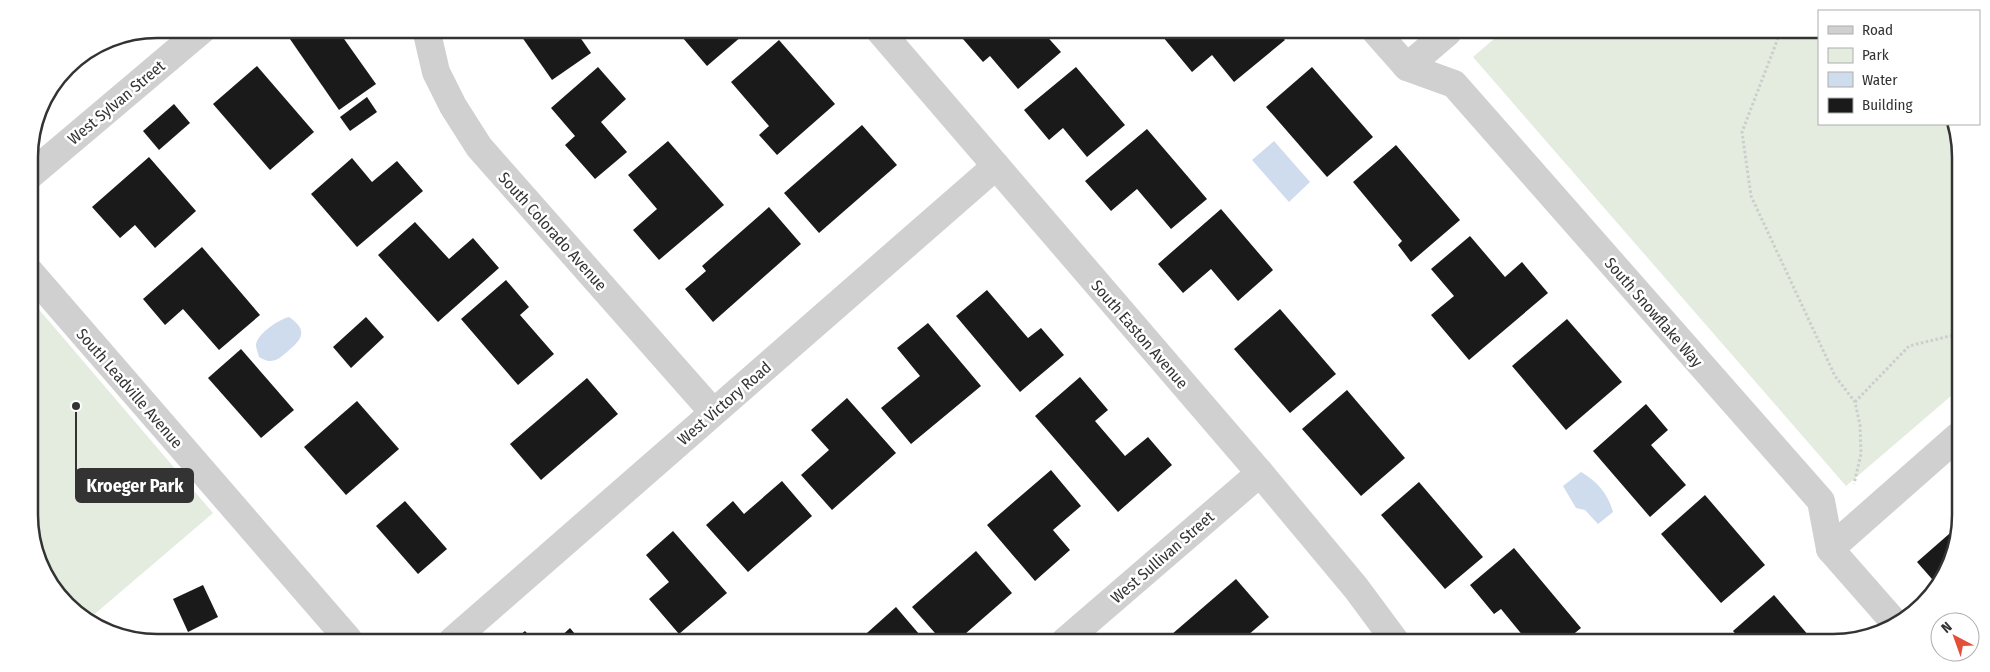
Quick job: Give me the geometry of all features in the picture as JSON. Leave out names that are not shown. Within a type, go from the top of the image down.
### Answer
[{"type":"street","name":"West Sylvan Street","points":[[38,168],[192,38]]},
{"type":"street","name":"South Colorado Avenue","points":[[428,38],[436,72],[453,106],[479,147],[713,412]]},
{"type":"street","name":"South Easton Avenue","points":[[886,38],[1260,473],[1356,588],[1390,634]]},
{"type":"street","name":"South Snowflake Way","points":[[1381,38],[1407,67],[1454,84],[1821,501],[1830,549]]},
{"type":"street","points":[[1407,67],[1441,38]]},
{"type":"street","name":"West Victory Road","points":[[460,634],[996,166]]},
{"type":"street","name":"South Leadville Avenue","points":[[38,281],[344,634]]},
{"type":"street","points":[[1892,619],[1830,549],[1952,441]]},
{"type":"street","name":"West Sullivan Street","points":[[1073,634],[1260,473]]},
{"type":"path","points":[[1778,38],[1742,132],[1751,196],[1835,376],[1855,402],[1860,425],[1861,454],[1854,484]]},
{"type":"path","points":[[1855,402],[1910,346],[1952,336]]},
{"type":"green space","points":[[1495,38],[1818,38],[1818,125],[1948,125],[1952,149],[1952,395],[1846,486],[1473,57]]},
{"type":"green space","points":[[38,308],[213,513],[92,616],[72,600],[53,575],[42,546],[39,531]]},
{"type":"water","points":[[1274,141],[1310,182],[1289,202],[1252,160]]},
{"type":"water","points":[[289,317],[301,331],[301,335],[296,343],[283,356],[275,360],[267,361],[259,357],[256,345],[260,336],[274,324]]},
{"type":"water","points":[[1581,472],[1601,489],[1608,499],[1613,512],[1598,524],[1585,510],[1576,508],[1563,486]]},
{"type":"building","points":[[289,38],[343,38],[376,84],[339,110]]},
{"type":"building","points":[[523,38],[581,38],[591,53],[552,80]]},
{"type":"building","points":[[683,38],[740,38],[707,66]]},
{"type":"building","points":[[962,38],[1048,38],[1061,52],[1018,89],[990,56],[983,62]]},
{"type":"building","points":[[1164,38],[1283,38],[1285,40],[1234,82],[1212,55],[1192,72]]},
{"type":"building","points":[[779,40],[835,104],[777,155],[759,135],[769,126],[731,82]]},
{"type":"building","points":[[257,66],[314,132],[270,170],[213,104]]},
{"type":"building","points":[[598,67],[626,99],[601,122],[627,152],[595,179],[565,145],[575,136],[551,108]]},
{"type":"building","points":[[1076,67],[1125,125],[1087,157],[1063,128],[1049,140],[1024,110]]},
{"type":"building","points":[[1312,67],[1373,137],[1327,177],[1266,107]]},
{"type":"building","points":[[367,97],[377,112],[350,131],[340,117]]},
{"type":"building","points":[[174,104],[190,123],[159,150],[143,131]]},
{"type":"building","points":[[862,125],[897,165],[819,233],[784,193]]},
{"type":"building","points":[[1147,129],[1207,199],[1171,229],[1137,189],[1111,211],[1085,181]]},
{"type":"building","points":[[668,141],[724,205],[659,260],[633,230],[657,209],[628,175]]},
{"type":"building","points":[[1396,145],[1460,220],[1411,262],[1398,245],[1402,241],[1353,182]]},
{"type":"building","points":[[149,157],[196,211],[155,248],[135,225],[120,238],[92,207]]},
{"type":"building","points":[[352,158],[372,182],[397,161],[423,191],[357,247],[311,194]]},
{"type":"building","points":[[769,207],[801,244],[713,322],[685,289],[706,271],[702,266]]},
{"type":"building","points":[[1221,209],[1273,270],[1238,301],[1211,269],[1183,293],[1158,264]]},
{"type":"building","points":[[415,222],[449,259],[473,238],[499,268],[438,322],[378,255]]},
{"type":"building","points":[[1470,236],[1505,277],[1522,262],[1548,293],[1469,360],[1431,315],[1454,296],[1431,269]]},
{"type":"building","points":[[202,247],[260,315],[219,350],[183,309],[165,325],[143,299]]},
{"type":"building","points":[[506,280],[529,307],[520,315],[554,354],[518,385],[461,319]]},
{"type":"building","points":[[987,290],[1028,338],[1041,328],[1064,355],[1020,392],[956,316]]},
{"type":"building","points":[[1280,309],[1336,374],[1290,413],[1234,349]]},
{"type":"building","points":[[366,317],[384,337],[351,368],[333,347]]},
{"type":"building","points":[[1567,319],[1622,382],[1566,430],[1512,366]]},
{"type":"building","points":[[928,323],[981,386],[911,444],[881,408],[920,376],[897,348]]},
{"type":"building","points":[[241,349],[294,410],[261,438],[208,378]]},
{"type":"building","points":[[1080,377],[1108,410],[1095,421],[1125,456],[1148,437],[1172,465],[1118,512],[1035,416]]},
{"type":"building","points":[[587,378],[618,414],[541,480],[510,444]]},
{"type":"building","points":[[1347,390],[1405,458],[1361,496],[1302,429]]},
{"type":"building","points":[[847,398],[896,453],[832,510],[801,475],[829,450],[811,430]]},
{"type":"building","points":[[357,401],[399,449],[346,495],[304,447]]},
{"type":"building","points":[[1646,404],[1668,430],[1651,445],[1686,485],[1650,517],[1593,451]]},
{"type":"building","points":[[1051,470],[1081,506],[1053,530],[1070,550],[1035,581],[987,525]]},
{"type":"building","points":[[782,481],[812,516],[748,572],[706,525],[733,501],[744,514]]},
{"type":"building","points":[[1419,482],[1483,557],[1445,589],[1381,515]]},
{"type":"building","points":[[1705,495],[1765,565],[1721,603],[1661,534]]},
{"type":"building","points":[[405,501],[447,549],[418,574],[376,526]]},
{"type":"building","points":[[673,531],[727,593],[679,634],[649,599],[669,582],[646,555]]},
{"type":"building","points":[[1951,533],[1943,561],[1933,580],[1917,562]]},
{"type":"building","points":[[1514,548],[1581,628],[1574,634],[1521,634],[1501,609],[1494,614],[1470,585]]},
{"type":"building","points":[[976,551],[1012,593],[965,634],[936,634],[912,607]]},
{"type":"building","points":[[1236,579],[1269,617],[1249,634],[1172,634]]},
{"type":"building","points":[[203,585],[218,617],[188,632],[173,599]]},
{"type":"building","points":[[1774,595],[1807,634],[1736,634],[1733,631]]},
{"type":"building","points":[[896,607],[919,634],[866,634]]},
{"type":"building","points":[[570,628],[575,634],[564,634]]},
{"type":"place","name":"Kroeger Park","points":[[76,406]]}]
